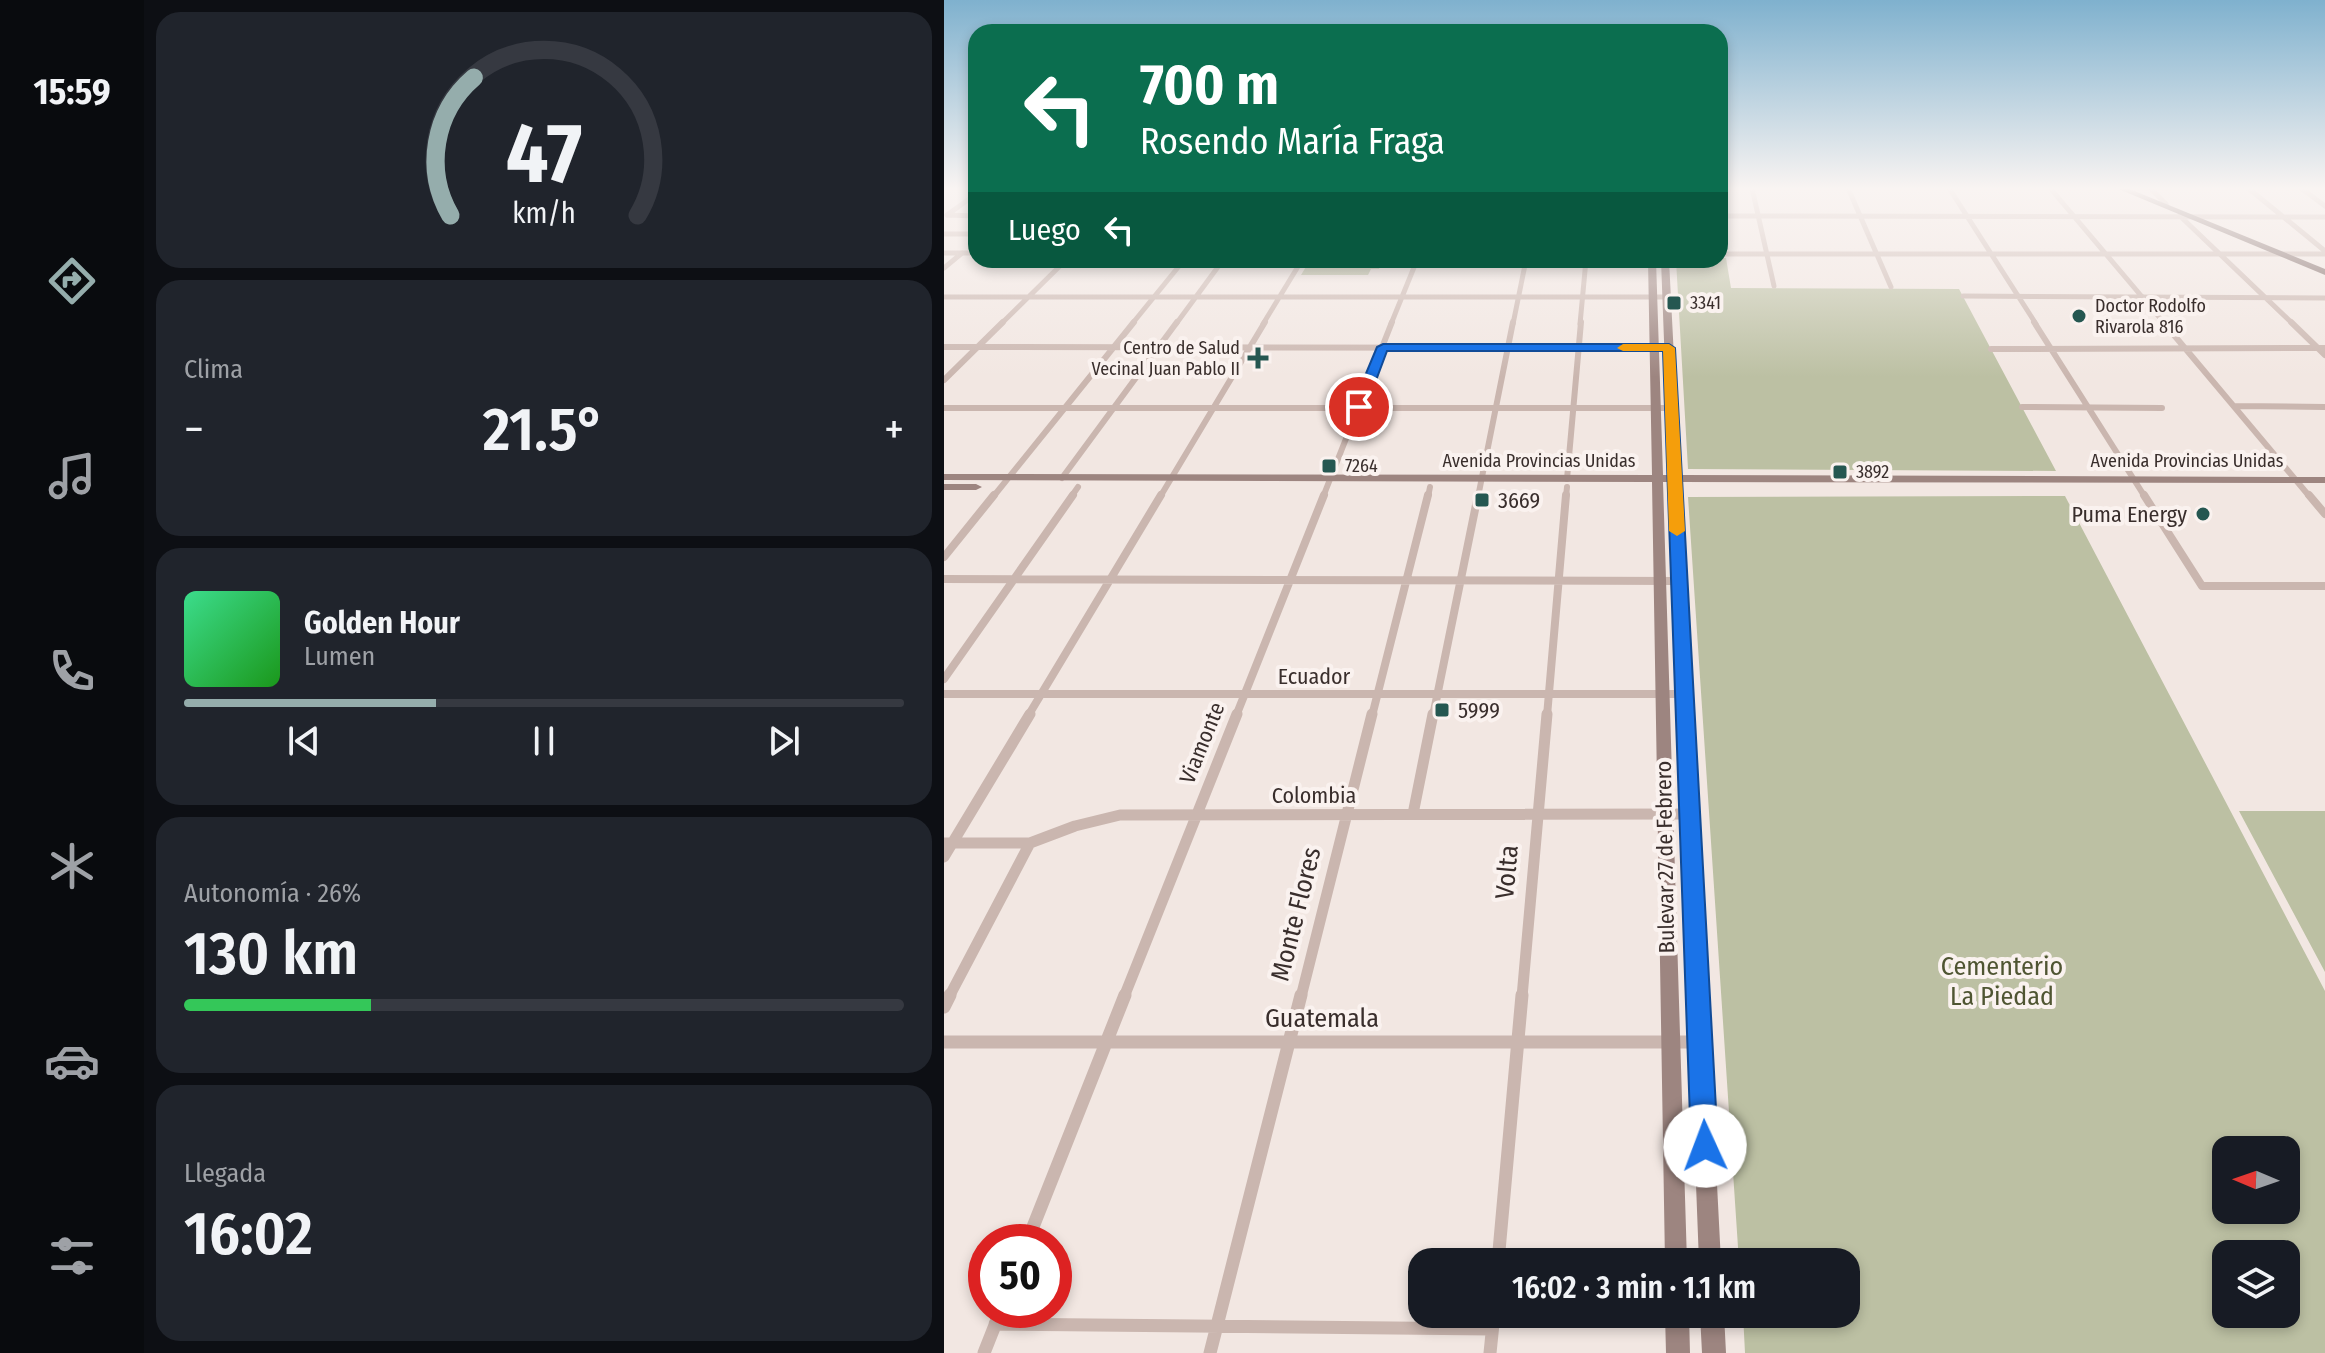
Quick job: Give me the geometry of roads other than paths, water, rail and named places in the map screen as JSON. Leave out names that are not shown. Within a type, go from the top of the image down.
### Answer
[{"type":"main road","points":[[2278,251],[2325,270]]},
{"type":"main road","name":"Bulevar 27 de Febrero","points":[[1652,268],[1676,1248]]},
{"type":"main road","name":"Bulevar 27 de Febrero","points":[[1665,268],[1709,1248]]},
{"type":"main road","name":"Avenida Provincias Unidas","points":[[944,477],[1078,487],[1169,483],[2137,483],[2299,484],[2325,488]]},
{"type":"main road","name":"Avenida Provincias Unidas","points":[[944,487],[1062,478],[1169,483]]},
{"type":"main road","name":"Avenida Provincias Unidas","points":[[2299,484],[2325,480]]},
{"type":"main road","name":"Avenida Provincias Unidas","points":[[1329,483],[1430,487],[1481,483]]},
{"type":"main road","points":[[1677,1328],[1678,1353]]},
{"type":"main road","points":[[1713,1328],[1714,1353]]},
{"type":"street","points":[[1875,251],[1891,287]]},
{"type":"street","points":[[1989,251],[2202,586],[2325,586]]},
{"type":"street","points":[[2103,251],[2325,514]]},
{"type":"street","points":[[2218,251],[2325,355]]},
{"type":"street","points":[[1728,254],[2325,252]]},
{"type":"street","points":[[944,253],[968,253]]},
{"type":"street","points":[[944,268],[962,253]]},
{"type":"street","points":[[1767,254],[1774,286]]},
{"type":"street","points":[[944,380],[1058,268]]},
{"type":"street","points":[[944,557],[1178,268]]},
{"type":"street","points":[[1062,478],[1217,268]]},
{"type":"street","points":[[944,857],[948,843],[1043,694],[1297,268]]},
{"type":"street","name":"Viamonte","points":[[1034,1224],[1414,268]]},
{"type":"street","points":[[1413,814],[1524,268]]},
{"type":"street","name":"Volta","points":[[1499,1248],[1585,268]]},
{"type":"street","points":[[1963,296],[2325,298]]},
{"type":"street","points":[[944,297],[1666,297]]},
{"type":"street","points":[[944,347],[1669,348]]},
{"type":"street","points":[[1991,349],[2321,348]]},
{"type":"street","points":[[2234,406],[2325,407]]},
{"type":"street","points":[[2022,407],[2162,408]]},
{"type":"street","points":[[944,408],[1671,408]]},
{"type":"street","points":[[944,679],[1078,487]]},
{"type":"street","name":"Monte Flores","points":[[1210,1353],[1430,487]]},
{"type":"street","points":[[944,579],[1679,581]]},
{"type":"street","name":"Ecuador","points":[[944,694],[1684,694]]},
{"type":"street","name":"Colombia","points":[[948,843],[1030,843],[1075,826],[1120,815],[1690,814]]},
{"type":"street","points":[[944,1007],[1030,843]]},
{"type":"street","name":"Guatemala","points":[[944,1042],[1700,1042]]},
{"type":"street","points":[[1072,1320],[1217,1325],[1408,1322]]},
{"type":"street","points":[[984,1353],[994,1328]]},
{"type":"street","points":[[1490,1353],[1492,1328]]},
{"type":"place","name":"3341","points":[[1674,303]]},
{"type":"place","name":"Doctor Rodolfo Rivarola 816","points":[[2079,316]]},
{"type":"place","name":"Centro de Salud Vecinal Juan Pablo II","points":[[1258,358]]},
{"type":"place","name":"7264","points":[[1329,466]]},
{"type":"place","name":"3892","points":[[1840,472]]},
{"type":"place","name":"3669","points":[[1482,500]]},
{"type":"place","name":"Puma Energy","points":[[2203,514]]},
{"type":"place","name":"5999","points":[[1442,710]]},
{"type":"park label","name":"Cementerio La Piedad","points":[[2002,981]]}]
